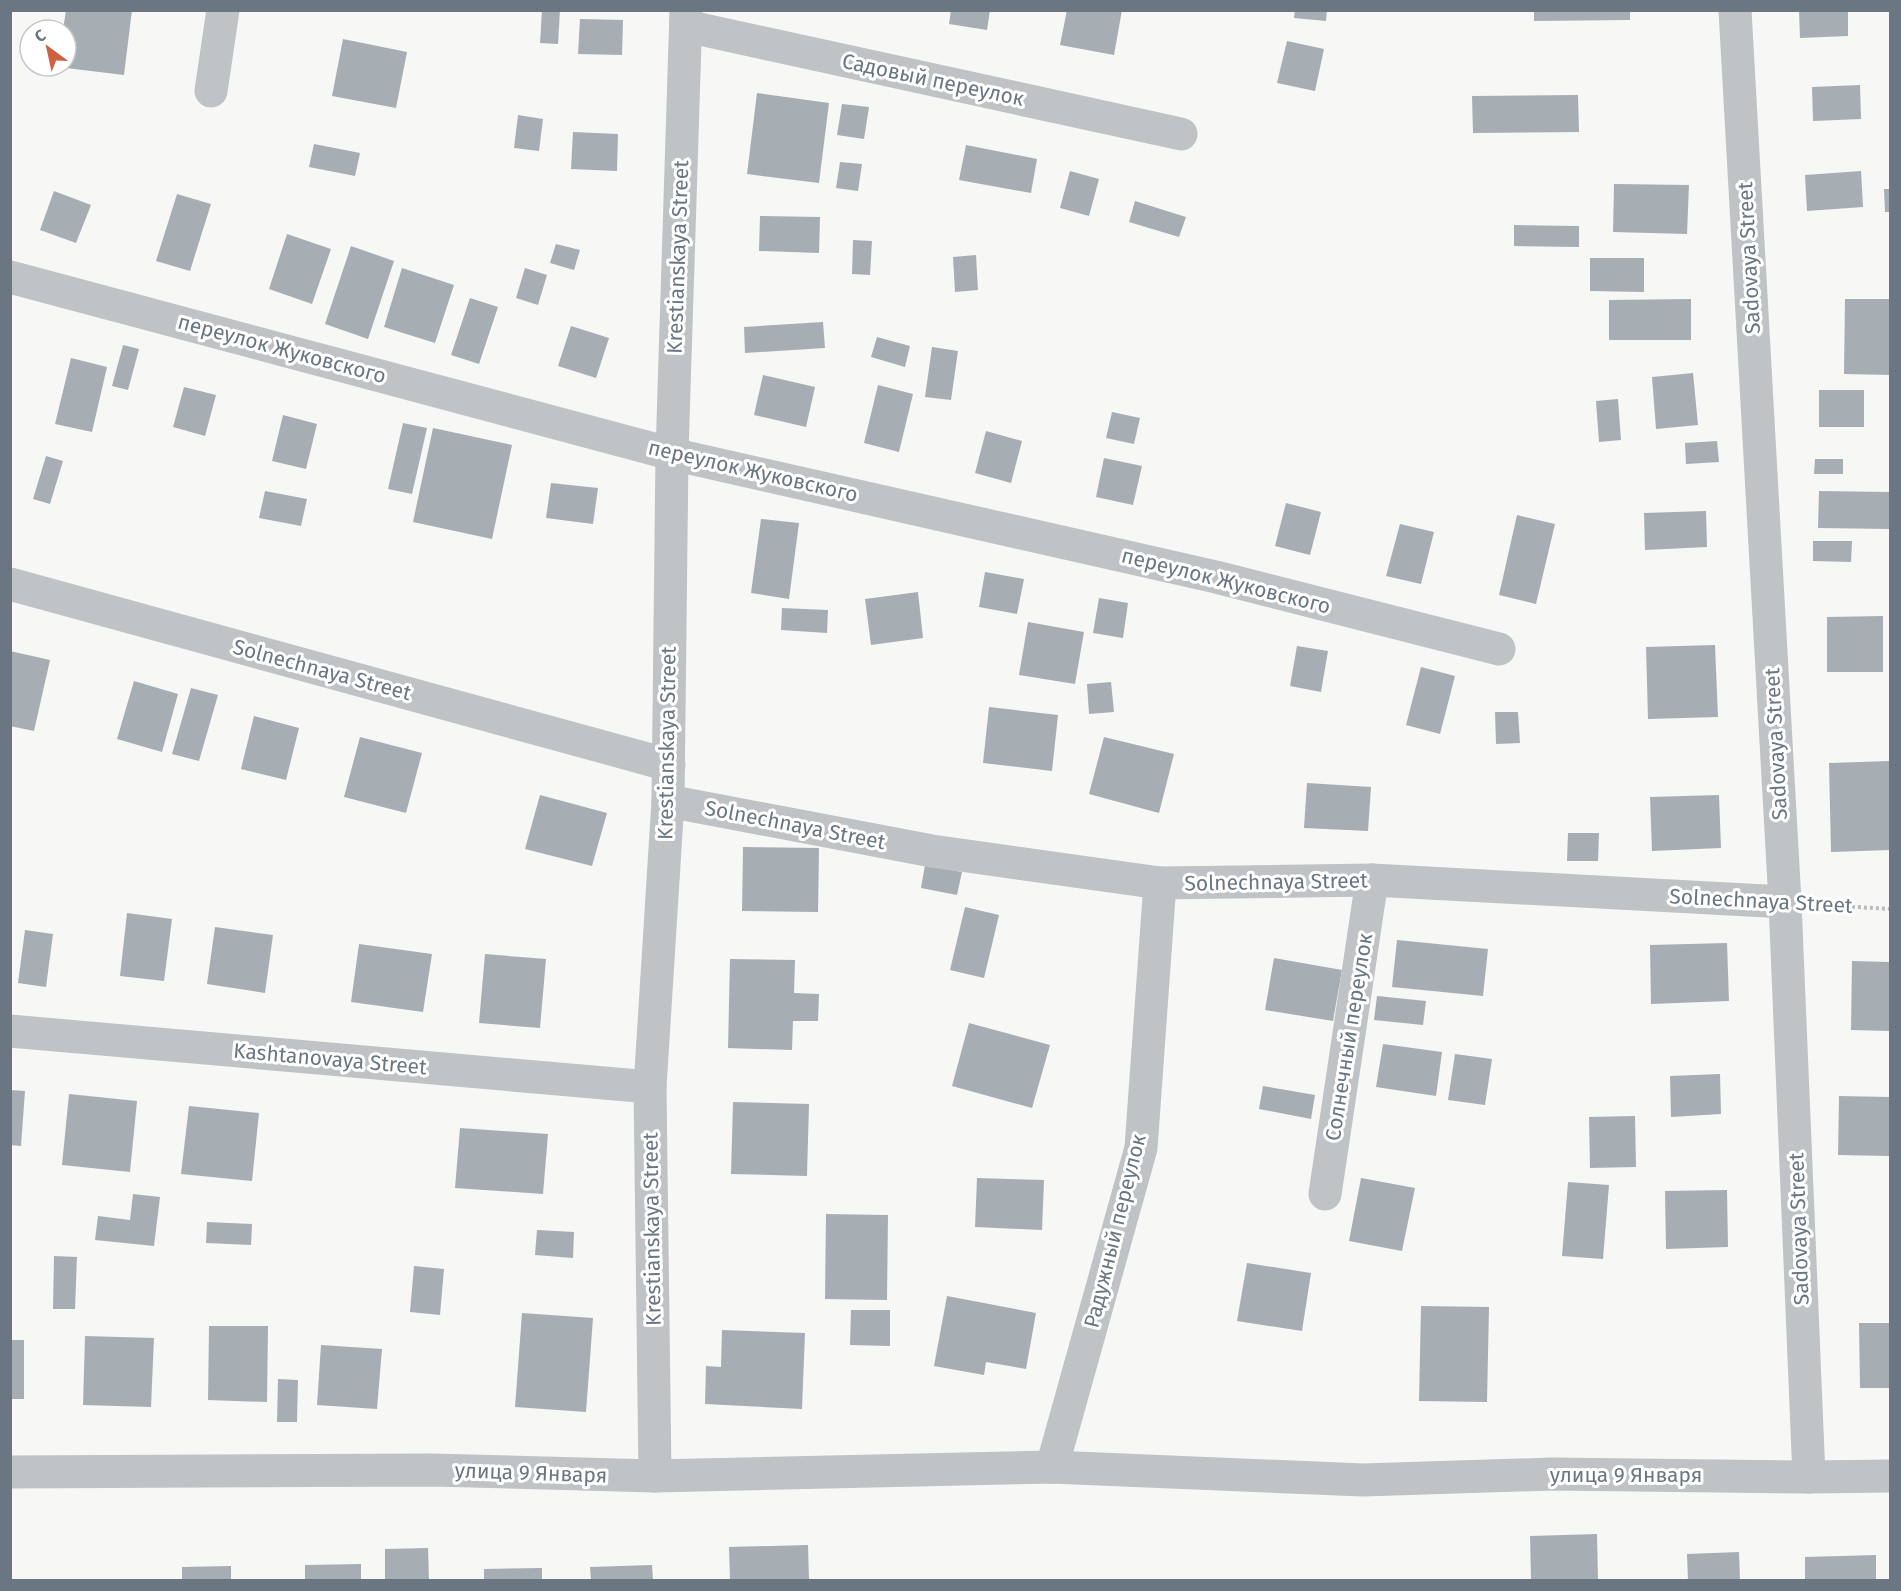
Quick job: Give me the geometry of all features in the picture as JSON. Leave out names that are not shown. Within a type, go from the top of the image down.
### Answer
[{"type":"street","points":[[211,91],[223,10]]},
{"type":"street","name":"Sadovaya Street","points":[[1735,10],[1785,902],[1809,1477]]},
{"type":"street","name":"Садовый переулок","points":[[686,18],[1181,135]]},
{"type":"street","name":"Krestianskaya Street","points":[[655,1476],[650,1087],[668,801],[672,454],[686,18]]},
{"type":"street","name":"переулок Жуковского","points":[[10,277],[672,454],[1216,577],[1499,650]]},
{"type":"street","name":"Solnechnaya Street","points":[[10,584],[669,765]]},
{"type":"street","name":"Solnechnaya Street","points":[[668,801],[932,851],[1160,883],[1372,880],[1785,902]]},
{"type":"street","name":"Солнечный переулок","points":[[1325,1194],[1372,880]]},
{"type":"street","name":"Радужный переулок","points":[[1052,1467],[1141,1148],[1160,883]]},
{"type":"street","name":"Kashtanovaya Street","points":[[10,1031],[650,1087]]},
{"type":"street","name":"улица 9 Января","points":[[10,1472],[432,1470],[655,1476],[1052,1467],[1363,1480],[1552,1474],[1890,1476]]},
{"type":"path","name":"Solnechnaya Street","points":[[1785,902],[1890,909]]},
{"type":"building","points":[[66,10],[132,10],[124,75],[78,69],[78,18],[65,18]]},
{"type":"building","points":[[542,10],[560,10],[558,44],[540,43]]},
{"type":"building","points":[[951,10],[990,10],[987,30],[949,24]]},
{"type":"building","points":[[1067,10],[1122,10],[1114,55],[1060,45]]},
{"type":"building","points":[[1295,10],[1327,10],[1326,21],[1294,18]]},
{"type":"building","points":[[1534,10],[1630,10],[1630,20],[1534,21]]},
{"type":"building","points":[[1799,10],[1848,10],[1848,36],[1800,38]]},
{"type":"building","points":[[580,19],[623,20],[622,55],[578,54]]},
{"type":"building","points":[[343,39],[407,52],[396,108],[332,96]]},
{"type":"building","points":[[1287,41],[1324,49],[1315,91],[1277,83]]},
{"type":"building","points":[[1860,85],[1861,119],[1813,121],[1812,87]]},
{"type":"building","points":[[757,93],[829,103],[819,183],[747,174]]},
{"type":"building","points":[[1578,95],[1579,132],[1473,133],[1472,96]]},
{"type":"building","points":[[842,104],[869,107],[864,139],[837,135]]},
{"type":"building","points":[[518,115],[543,119],[539,151],[514,148]]},
{"type":"building","points":[[573,132],[618,134],[617,171],[571,169]]},
{"type":"building","points":[[314,144],[360,153],[355,176],[309,167]]},
{"type":"building","points":[[966,145],[1037,159],[1031,193],[959,180]]},
{"type":"building","points":[[840,162],[862,164],[858,191],[836,188]]},
{"type":"building","points":[[1070,171],[1099,179],[1089,216],[1060,208]]},
{"type":"building","points":[[1861,171],[1863,207],[1807,211],[1805,175]]},
{"type":"building","points":[[1614,184],[1689,185],[1687,234],[1613,232]]},
{"type":"building","points":[[1884,189],[1890,189],[1890,212],[1885,212]]},
{"type":"building","points":[[54,191],[91,205],[76,243],[40,230]]},
{"type":"building","points":[[177,194],[211,204],[190,271],[156,261]]},
{"type":"building","points":[[1135,201],[1186,217],[1179,237],[1129,222]]},
{"type":"building","points":[[760,216],[820,217],[819,253],[759,251]]},
{"type":"building","points":[[1514,225],[1579,226],[1579,247],[1514,246]]},
{"type":"building","points":[[287,234],[331,249],[312,304],[269,289]]},
{"type":"building","points":[[853,240],[872,241],[870,275],[852,274]]},
{"type":"building","points":[[556,244],[580,250],[574,270],[550,263]]},
{"type":"building","points":[[351,246],[394,261],[368,339],[325,324]]},
{"type":"building","points":[[976,255],[978,290],[955,292],[953,257]]},
{"type":"building","points":[[1590,258],[1644,258],[1644,292],[1590,291]]},
{"type":"building","points":[[402,268],[454,285],[435,343],[384,327]]},
{"type":"building","points":[[525,268],[547,275],[538,305],[516,298]]},
{"type":"building","points":[[470,298],[498,307],[479,364],[451,355]]},
{"type":"building","points":[[1691,299],[1691,340],[1609,340],[1609,300]]},
{"type":"building","points":[[1845,299],[1890,299],[1890,375],[1844,374]]},
{"type":"building","points":[[823,322],[825,348],[745,353],[744,327]]},
{"type":"building","points":[[571,326],[609,338],[596,378],[558,366]]},
{"type":"building","points":[[877,337],[910,346],[905,367],[871,357]]},
{"type":"building","points":[[123,345],[139,349],[128,390],[112,386]]},
{"type":"building","points":[[932,347],[958,351],[951,400],[925,397]]},
{"type":"building","points":[[71,358],[107,367],[92,432],[55,424]]},
{"type":"building","points":[[1693,373],[1698,425],[1656,429],[1652,377]]},
{"type":"building","points":[[763,375],[815,387],[806,427],[754,415]]},
{"type":"building","points":[[878,385],[913,394],[899,452],[864,443]]},
{"type":"building","points":[[184,387],[216,395],[205,436],[173,427]]},
{"type":"building","points":[[1819,390],[1864,390],[1864,427],[1819,427]]},
{"type":"building","points":[[1618,399],[1621,440],[1599,442],[1596,401]]},
{"type":"building","points":[[1112,412],[1140,418],[1134,444],[1106,438]]},
{"type":"building","points":[[283,415],[317,424],[306,469],[272,461]]},
{"type":"building","points":[[403,423],[427,428],[412,494],[388,489]]},
{"type":"building","points":[[433,428],[512,445],[492,539],[413,522]]},
{"type":"building","points":[[986,431],[1022,441],[1011,483],[975,473]]},
{"type":"building","points":[[1717,441],[1719,462],[1686,464],[1685,443]]},
{"type":"building","points":[[46,456],[63,461],[50,504],[33,499]]},
{"type":"building","points":[[1104,458],[1142,466],[1133,505],[1096,497]]},
{"type":"building","points":[[1815,459],[1843,459],[1843,474],[1814,474]]},
{"type":"building","points":[[551,483],[598,488],[593,524],[546,518]]},
{"type":"building","points":[[265,491],[307,499],[301,526],[259,518]]},
{"type":"building","points":[[1819,491],[1890,492],[1890,529],[1818,528]]},
{"type":"building","points":[[1286,503],[1321,512],[1310,555],[1275,546]]},
{"type":"building","points":[[1706,511],[1707,547],[1645,550],[1644,513]]},
{"type":"building","points":[[1517,515],[1555,524],[1536,604],[1499,595]]},
{"type":"building","points":[[761,519],[799,523],[789,599],[751,593]]},
{"type":"building","points":[[1400,524],[1434,532],[1421,584],[1386,576]]},
{"type":"building","points":[[1813,541],[1852,541],[1851,562],[1813,561]]},
{"type":"building","points":[[985,572],[1024,579],[1017,614],[979,607]]},
{"type":"building","points":[[918,592],[923,638],[871,645],[865,599]]},
{"type":"building","points":[[1099,598],[1128,603],[1123,638],[1093,633]]},
{"type":"building","points":[[782,608],[828,610],[827,633],[781,630]]},
{"type":"building","points":[[1883,616],[1883,672],[1827,672],[1827,617]]},
{"type":"building","points":[[1028,622],[1084,632],[1075,684],[1019,675]]},
{"type":"building","points":[[1715,645],[1718,717],[1648,719],[1646,647]]},
{"type":"building","points":[[1297,646],[1328,651],[1321,692],[1290,686]]},
{"type":"building","points":[[10,651],[50,660],[34,731],[10,726]]},
{"type":"building","points":[[1421,667],[1455,676],[1440,734],[1406,725]]},
{"type":"building","points":[[134,681],[178,694],[162,752],[117,739]]},
{"type":"building","points":[[1111,682],[1114,712],[1089,714],[1087,684]]},
{"type":"building","points":[[191,688],[218,695],[199,761],[172,754]]},
{"type":"building","points":[[989,707],[1058,715],[1052,771],[983,763]]},
{"type":"building","points":[[1495,712],[1518,712],[1520,743],[1496,744]]},
{"type":"building","points":[[254,716],[299,728],[286,780],[241,769]]},
{"type":"building","points":[[360,737],[422,753],[406,813],[344,797]]},
{"type":"building","points":[[1104,737],[1174,754],[1159,813],[1089,794]]},
{"type":"building","points":[[1890,761],[1890,850],[1831,852],[1829,763]]},
{"type":"building","points":[[1307,783],[1371,787],[1368,831],[1304,828]]},
{"type":"building","points":[[540,795],[607,813],[592,866],[525,849]]},
{"type":"building","points":[[1719,795],[1721,848],[1652,851],[1650,797]]},
{"type":"building","points":[[1568,833],[1599,833],[1598,861],[1567,861]]},
{"type":"building","points":[[743,847],[819,848],[818,912],[742,911]]},
{"type":"building","points":[[925,865],[962,872],[957,895],[921,888]]},
{"type":"building","points":[[965,907],[999,915],[984,978],[950,970]]},
{"type":"building","points":[[127,913],[172,919],[164,981],[120,976]]},
{"type":"building","points":[[215,927],[273,935],[265,993],[207,984]]},
{"type":"building","points":[[25,930],[53,934],[46,987],[18,983]]},
{"type":"building","points":[[1397,940],[1488,949],[1483,996],[1392,987]]},
{"type":"building","points":[[1727,943],[1729,1001],[1651,1004],[1650,945]]},
{"type":"building","points":[[359,944],[432,954],[423,1012],[351,1002]]},
{"type":"building","points":[[485,954],[546,959],[540,1028],[479,1023]]},
{"type":"building","points":[[1274,958],[1342,970],[1333,1021],[1265,1010]]},
{"type":"building","points":[[730,959],[795,960],[794,993],[819,994],[818,1021],[793,1021],[792,1050],[728,1048]]},
{"type":"building","points":[[1852,961],[1890,962],[1890,1031],[1851,1030]]},
{"type":"building","points":[[1377,996],[1426,1001],[1423,1025],[1374,1020]]},
{"type":"building","points":[[969,1023],[1050,1045],[1032,1108],[952,1086]]},
{"type":"building","points":[[1383,1044],[1442,1052],[1436,1096],[1376,1087]]},
{"type":"building","points":[[1455,1054],[1492,1059],[1485,1105],[1448,1100]]},
{"type":"building","points":[[1720,1074],[1721,1114],[1671,1117],[1670,1076]]},
{"type":"building","points":[[1263,1086],[1315,1095],[1311,1119],[1259,1109]]},
{"type":"building","points":[[10,1090],[25,1091],[21,1146],[10,1145]]},
{"type":"building","points":[[69,1094],[137,1101],[130,1172],[62,1165]]},
{"type":"building","points":[[1839,1096],[1890,1097],[1890,1156],[1838,1155]]},
{"type":"building","points":[[733,1102],[809,1104],[807,1176],[731,1174]]},
{"type":"building","points":[[189,1106],[259,1113],[252,1181],[181,1174]]},
{"type":"building","points":[[1635,1116],[1636,1167],[1590,1168],[1589,1117]]},
{"type":"building","points":[[460,1128],[548,1134],[543,1194],[455,1188]]},
{"type":"building","points":[[977,1178],[1044,1180],[1042,1230],[975,1227]]},
{"type":"building","points":[[1361,1178],[1415,1188],[1402,1251],[1349,1241]]},
{"type":"building","points":[[1568,1182],[1609,1185],[1603,1259],[1562,1256]]},
{"type":"building","points":[[1727,1190],[1728,1247],[1666,1249],[1665,1191]]},
{"type":"building","points":[[133,1194],[160,1197],[154,1246],[95,1240],[98,1216],[130,1220]]},
{"type":"building","points":[[826,1214],[888,1215],[887,1300],[825,1299]]},
{"type":"building","points":[[207,1222],[252,1224],[251,1245],[206,1243]]},
{"type":"building","points":[[537,1230],[574,1232],[573,1258],[535,1255]]},
{"type":"building","points":[[54,1256],[77,1257],[75,1309],[53,1309]]},
{"type":"building","points":[[1247,1263],[1311,1273],[1302,1331],[1237,1321]]},
{"type":"building","points":[[414,1266],[444,1269],[440,1315],[410,1312]]},
{"type":"building","points":[[947,1296],[1036,1313],[1026,1369],[986,1362],[984,1375],[934,1366]]},
{"type":"building","points":[[1421,1306],[1489,1307],[1487,1402],[1419,1401]]},
{"type":"building","points":[[851,1310],[890,1310],[890,1346],[850,1345]]},
{"type":"building","points":[[522,1313],[593,1318],[586,1412],[515,1407]]},
{"type":"building","points":[[1859,1323],[1890,1323],[1890,1388],[1860,1388]]},
{"type":"building","points":[[209,1326],[268,1326],[267,1402],[208,1400]]},
{"type":"building","points":[[722,1330],[805,1333],[802,1409],[705,1404],[706,1366],[721,1367]]},
{"type":"building","points":[[85,1336],[154,1338],[151,1407],[83,1405]]},
{"type":"building","points":[[10,1340],[24,1340],[24,1399],[10,1399]]},
{"type":"building","points":[[321,1345],[382,1349],[377,1409],[317,1405]]},
{"type":"building","points":[[278,1379],[298,1380],[297,1422],[277,1422]]},
{"type":"building","points":[[1597,1534],[1598,1580],[1531,1580],[1530,1536]]},
{"type":"building","points":[[808,1545],[809,1580],[730,1580],[729,1547]]},
{"type":"building","points":[[428,1548],[429,1580],[385,1580],[385,1549]]},
{"type":"building","points":[[1739,1552],[1740,1580],[1688,1580],[1687,1554]]},
{"type":"building","points":[[1876,1555],[1876,1580],[1805,1580],[1805,1557]]},
{"type":"building","points":[[361,1564],[361,1580],[305,1580],[305,1565]]},
{"type":"building","points":[[652,1565],[653,1580],[591,1580],[590,1567]]},
{"type":"building","points":[[231,1566],[231,1580],[182,1580],[182,1567]]},
{"type":"building","points":[[542,1568],[542,1580],[484,1580],[484,1569]]}]
